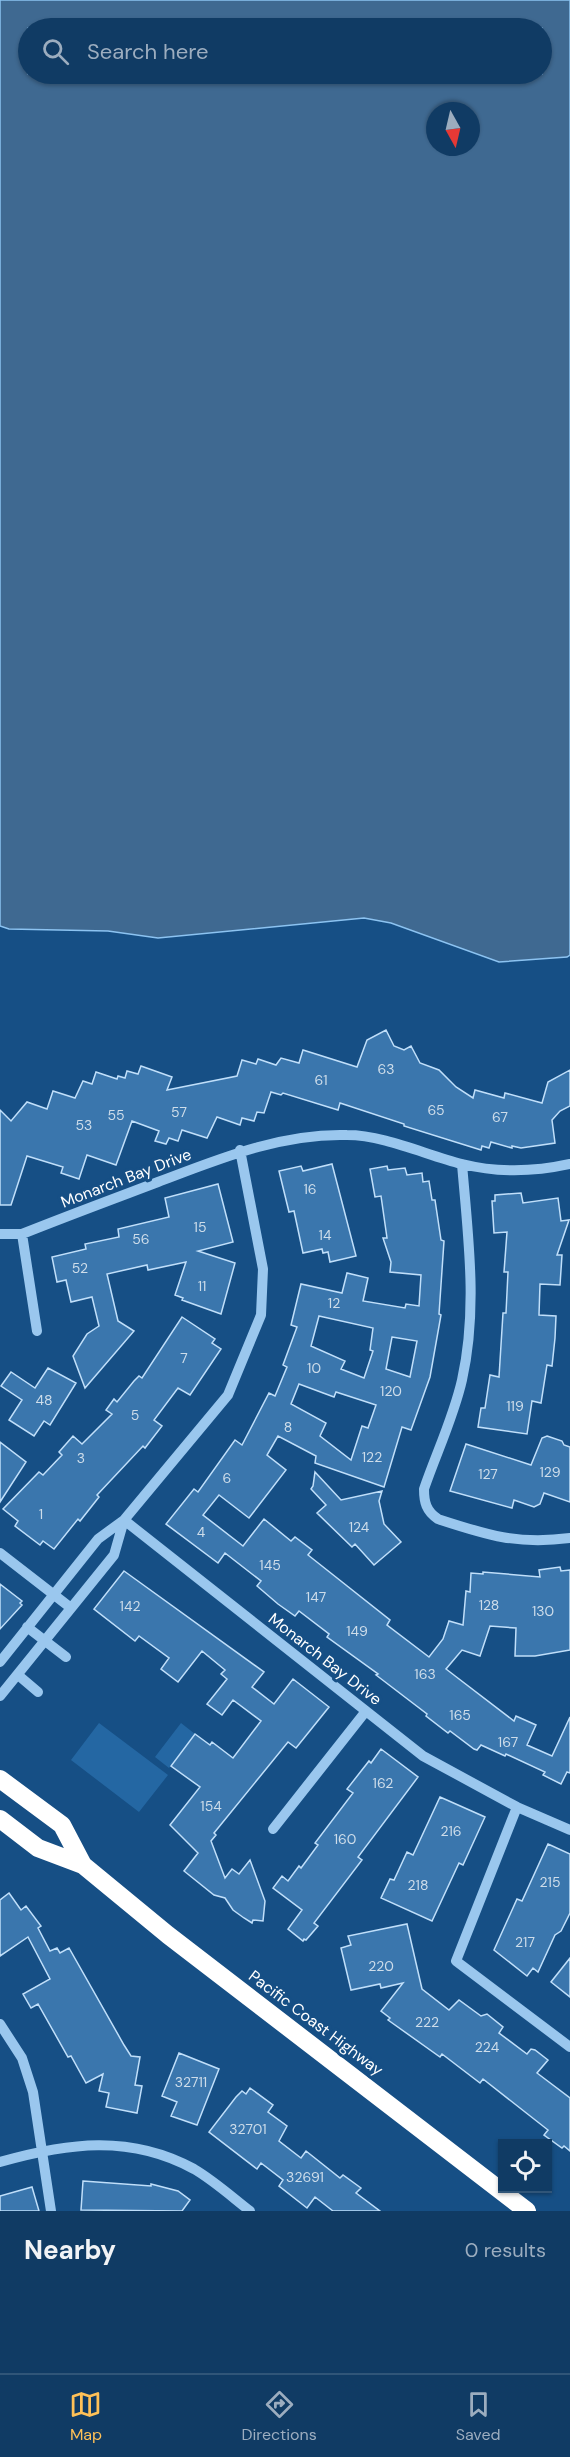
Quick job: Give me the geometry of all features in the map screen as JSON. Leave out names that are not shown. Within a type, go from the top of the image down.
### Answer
[{"type":"highway","name":"Pacific Coast Highway","points":[[0,1779],[62,1825],[83,1865]]},
{"type":"highway","name":"Pacific Coast Highway","points":[[0,1819],[38,1848],[83,1865],[168,1935],[528,2211]]},
{"type":"street","name":"Monarch Bay Drive","points":[[0,1234],[22,1234],[240,1150],[304,1138],[348,1134],[397,1144],[462,1164],[501,1171],[544,1170],[570,1164]]},
{"type":"street","points":[[0,1662],[98,1539],[124,1520],[228,1395],[261,1315],[263,1269],[240,1150]]},
{"type":"street","points":[[462,1164],[471,1279],[470,1317],[462,1381],[424,1489],[426,1506],[431,1514],[438,1518],[505,1539],[534,1542],[570,1538]]},
{"type":"street","points":[[22,1234],[37,1330]]},
{"type":"street","name":"Monarch Bay Drive","points":[[124,1520],[423,1756],[517,1807],[570,1830]]},
{"type":"street","points":[[0,1696],[114,1555],[124,1520]]},
{"type":"street","points":[[0,1553],[71,1608]]},
{"type":"street","points":[[27,1627],[66,1657]]},
{"type":"street","points":[[18,1675],[38,1692]]},
{"type":"street","points":[[273,1829],[366,1712]]},
{"type":"street","points":[[517,1807],[456,1961],[570,2047]]},
{"type":"street","points":[[0,2024],[22,2058],[33,2092],[51,2211]]},
{"type":"street","points":[[0,2162],[43,2150],[101,2144],[147,2149],[194,2170],[250,2211]]},
{"type":"shaded area","points":[[0,0],[570,0],[570,955],[499,962],[391,923],[364,918],[158,938],[108,931],[9,929],[0,926]]},
{"type":"shaded area","points":[[99,1723],[168,1775],[139,1812],[71,1760]]},
{"type":"shaded area","points":[[181,1723],[195,1734],[169,1768],[155,1757]]},
{"type":"building","points":[[386,1030],[394,1046],[404,1050],[411,1046],[420,1063],[439,1070],[456,1087],[473,1098],[475,1090],[504,1098],[505,1093],[542,1103],[548,1082],[570,1070],[570,1106],[560,1111],[552,1120],[555,1143],[521,1148],[512,1146],[512,1148],[491,1142],[489,1148],[482,1146],[481,1150],[340,1103],[338,1110],[283,1093],[281,1095],[271,1092],[264,1113],[257,1112],[254,1121],[242,1118],[240,1125],[217,1117],[207,1138],[182,1130],[178,1141],[169,1138],[166,1144],[155,1141],[159,1131],[132,1121],[116,1165],[87,1155],[79,1179],[61,1173],[63,1167],[27,1156],[11,1205],[0,1205],[0,1110],[11,1121],[27,1102],[47,1109],[53,1091],[75,1098],[83,1081],[92,1084],[96,1072],[117,1079],[118,1076],[125,1078],[127,1071],[138,1074],[141,1066],[172,1077],[167,1090],[237,1076],[242,1060],[256,1064],[258,1059],[276,1065],[281,1058],[299,1063],[303,1050],[357,1067],[367,1040]]},
{"type":"building","points":[[332,1164],[356,1256],[330,1262],[328,1252],[323,1253],[322,1249],[303,1253],[294,1211],[289,1212],[279,1171],[301,1166],[303,1171]]},
{"type":"building","points":[[387,1166],[388,1170],[405,1168],[407,1175],[422,1173],[423,1182],[429,1181],[432,1200],[435,1200],[441,1240],[444,1241],[439,1314],[441,1315],[430,1377],[411,1430],[402,1427],[384,1487],[315,1463],[316,1456],[278,1436],[267,1455],[286,1470],[249,1518],[219,1495],[203,1515],[243,1546],[264,1519],[291,1541],[295,1537],[312,1550],[308,1555],[390,1620],[387,1625],[429,1657],[443,1639],[449,1621],[463,1625],[466,1591],[470,1592],[471,1573],[540,1577],[539,1570],[560,1567],[561,1571],[570,1570],[570,1650],[535,1656],[515,1656],[516,1628],[490,1626],[480,1656],[462,1650],[446,1669],[514,1721],[516,1716],[536,1725],[527,1745],[552,1756],[570,1717],[570,1773],[567,1772],[561,1784],[543,1775],[545,1772],[506,1754],[505,1756],[481,1745],[477,1750],[474,1749],[450,1731],[448,1733],[376,1675],[378,1674],[327,1637],[329,1634],[299,1611],[295,1616],[278,1604],[257,1586],[261,1581],[225,1553],[218,1563],[166,1524],[194,1489],[198,1492],[235,1440],[242,1445],[269,1393],[275,1396],[287,1367],[283,1365],[297,1327],[291,1325],[301,1284],[342,1293],[347,1273],[368,1278],[363,1301],[405,1308],[406,1304],[419,1306],[421,1275],[390,1272],[391,1262],[383,1238],[387,1238],[381,1196],[375,1197],[370,1169]],"holes":[[[319,1316],[373,1328],[370,1350],[373,1351],[364,1378],[341,1369],[345,1361],[311,1346]],[[392,1337],[417,1341],[410,1377],[386,1369]],[[299,1384],[334,1397],[336,1392],[376,1405],[368,1428],[362,1426],[351,1460],[320,1436],[326,1423],[291,1404]]]},
{"type":"building","points":[[218,1184],[233,1242],[198,1251],[235,1263],[221,1314],[182,1300],[183,1298],[175,1295],[186,1262],[148,1270],[147,1265],[107,1274],[118,1321],[134,1331],[85,1388],[73,1356],[87,1334],[99,1326],[92,1297],[71,1302],[66,1280],[57,1282],[52,1257],[86,1249],[85,1244],[119,1237],[118,1229],[169,1217],[165,1198]]},
{"type":"building","points":[[521,1193],[523,1203],[558,1198],[561,1221],[569,1220],[557,1255],[562,1255],[560,1285],[540,1284],[539,1315],[556,1316],[555,1338],[552,1366],[547,1365],[541,1403],[532,1401],[527,1434],[478,1427],[481,1408],[485,1408],[490,1375],[499,1377],[503,1313],[506,1313],[508,1272],[504,1272],[507,1232],[494,1233],[492,1201],[495,1201],[495,1195]]},
{"type":"building","points":[[182,1317],[215,1339],[212,1343],[221,1349],[190,1395],[178,1388],[154,1420],[162,1426],[145,1448],[143,1446],[97,1495],[99,1497],[80,1521],[78,1519],[54,1549],[43,1541],[40,1545],[15,1526],[18,1521],[3,1509],[39,1472],[43,1475],[62,1455],[59,1452],[73,1436],[82,1444],[112,1414],[106,1410],[114,1399],[117,1402],[139,1376],[142,1378]]},
{"type":"building","points":[[48,1368],[76,1383],[50,1425],[44,1421],[34,1436],[9,1420],[22,1400],[1,1386],[11,1372],[35,1388]]},
{"type":"building","points":[[547,1436],[562,1441],[564,1445],[570,1447],[570,1502],[544,1493],[540,1504],[534,1507],[514,1500],[512,1508],[450,1491],[466,1444],[531,1465],[542,1438]]},
{"type":"building","points":[[0,1442],[26,1462],[0,1502]]},
{"type":"building","points":[[315,1472],[341,1500],[382,1491],[379,1501],[384,1524],[401,1542],[374,1565],[355,1544],[352,1547],[317,1513],[326,1505],[311,1489]]},
{"type":"building","points":[[124,1571],[264,1672],[252,1687],[274,1704],[293,1679],[329,1707],[296,1748],[288,1742],[214,1833],[216,1835],[211,1841],[225,1878],[232,1869],[239,1874],[250,1860],[265,1901],[263,1921],[253,1920],[252,1923],[244,1918],[233,1910],[225,1898],[214,1895],[184,1871],[198,1853],[170,1825],[200,1787],[171,1766],[195,1734],[210,1745],[212,1742],[233,1758],[261,1721],[233,1700],[222,1715],[207,1704],[227,1679],[221,1674],[225,1670],[202,1651],[178,1682],[161,1669],[169,1658],[139,1636],[135,1641],[94,1609]]},
{"type":"building","points":[[0,1584],[22,1601],[20,1603],[22,1605],[0,1629]]},
{"type":"building","points":[[381,1749],[418,1777],[358,1857],[362,1860],[314,1923],[318,1926],[303,1941],[288,1929],[302,1910],[273,1888],[282,1876],[288,1881],[299,1866],[301,1868],[318,1845],[315,1843],[353,1793],[347,1789]]},
{"type":"building","points":[[440,1797],[485,1817],[463,1865],[459,1863],[432,1921],[381,1898],[390,1879],[394,1880],[407,1852],[413,1855]]},
{"type":"building","points":[[548,1844],[570,1854],[570,1913],[561,1931],[555,1935],[538,1972],[533,1968],[527,1976],[494,1950],[517,1899],[522,1901]]},
{"type":"building","points":[[9,1893],[21,1910],[26,1906],[41,1926],[38,1928],[50,1951],[57,1948],[60,1953],[69,1948],[131,2056],[140,2057],[135,2085],[142,2086],[137,2113],[106,2107],[109,2093],[99,2091],[103,2074],[86,2083],[71,2056],[68,2057],[38,2004],[31,2008],[23,1994],[50,1979],[28,1937],[0,1956],[0,1900]]},
{"type":"building","points":[[407,1924],[422,1989],[449,2010],[459,2000],[481,2016],[487,2014],[503,2027],[499,2033],[527,2054],[531,2049],[535,2050],[548,2060],[537,2073],[570,2098],[570,2151],[544,2135],[548,2130],[483,2079],[480,2083],[442,2054],[440,2057],[388,2020],[390,2018],[381,2011],[403,1983],[381,1988],[380,1984],[351,1990],[341,1948],[351,1945],[348,1936]]},
{"type":"building","points":[[570,1958],[570,1997],[551,1982]]},
{"type":"building","points":[[179,2053],[219,2069],[197,2125],[171,2116],[177,2102],[162,2096]]},
{"type":"building","points":[[250,2088],[273,2105],[268,2112],[287,2126],[279,2141],[301,2158],[306,2151],[340,2178],[343,2175],[361,2188],[356,2193],[380,2211],[333,2211],[315,2197],[307,2208],[279,2186],[283,2180],[261,2163],[257,2169],[209,2132],[236,2097],[242,2091],[246,2094]]},
{"type":"building","points":[[83,2181],[151,2186],[151,2184],[178,2191],[190,2200],[182,2211],[81,2210]]},
{"type":"building","points":[[32,2187],[39,2211],[0,2211],[0,2196]]}]
